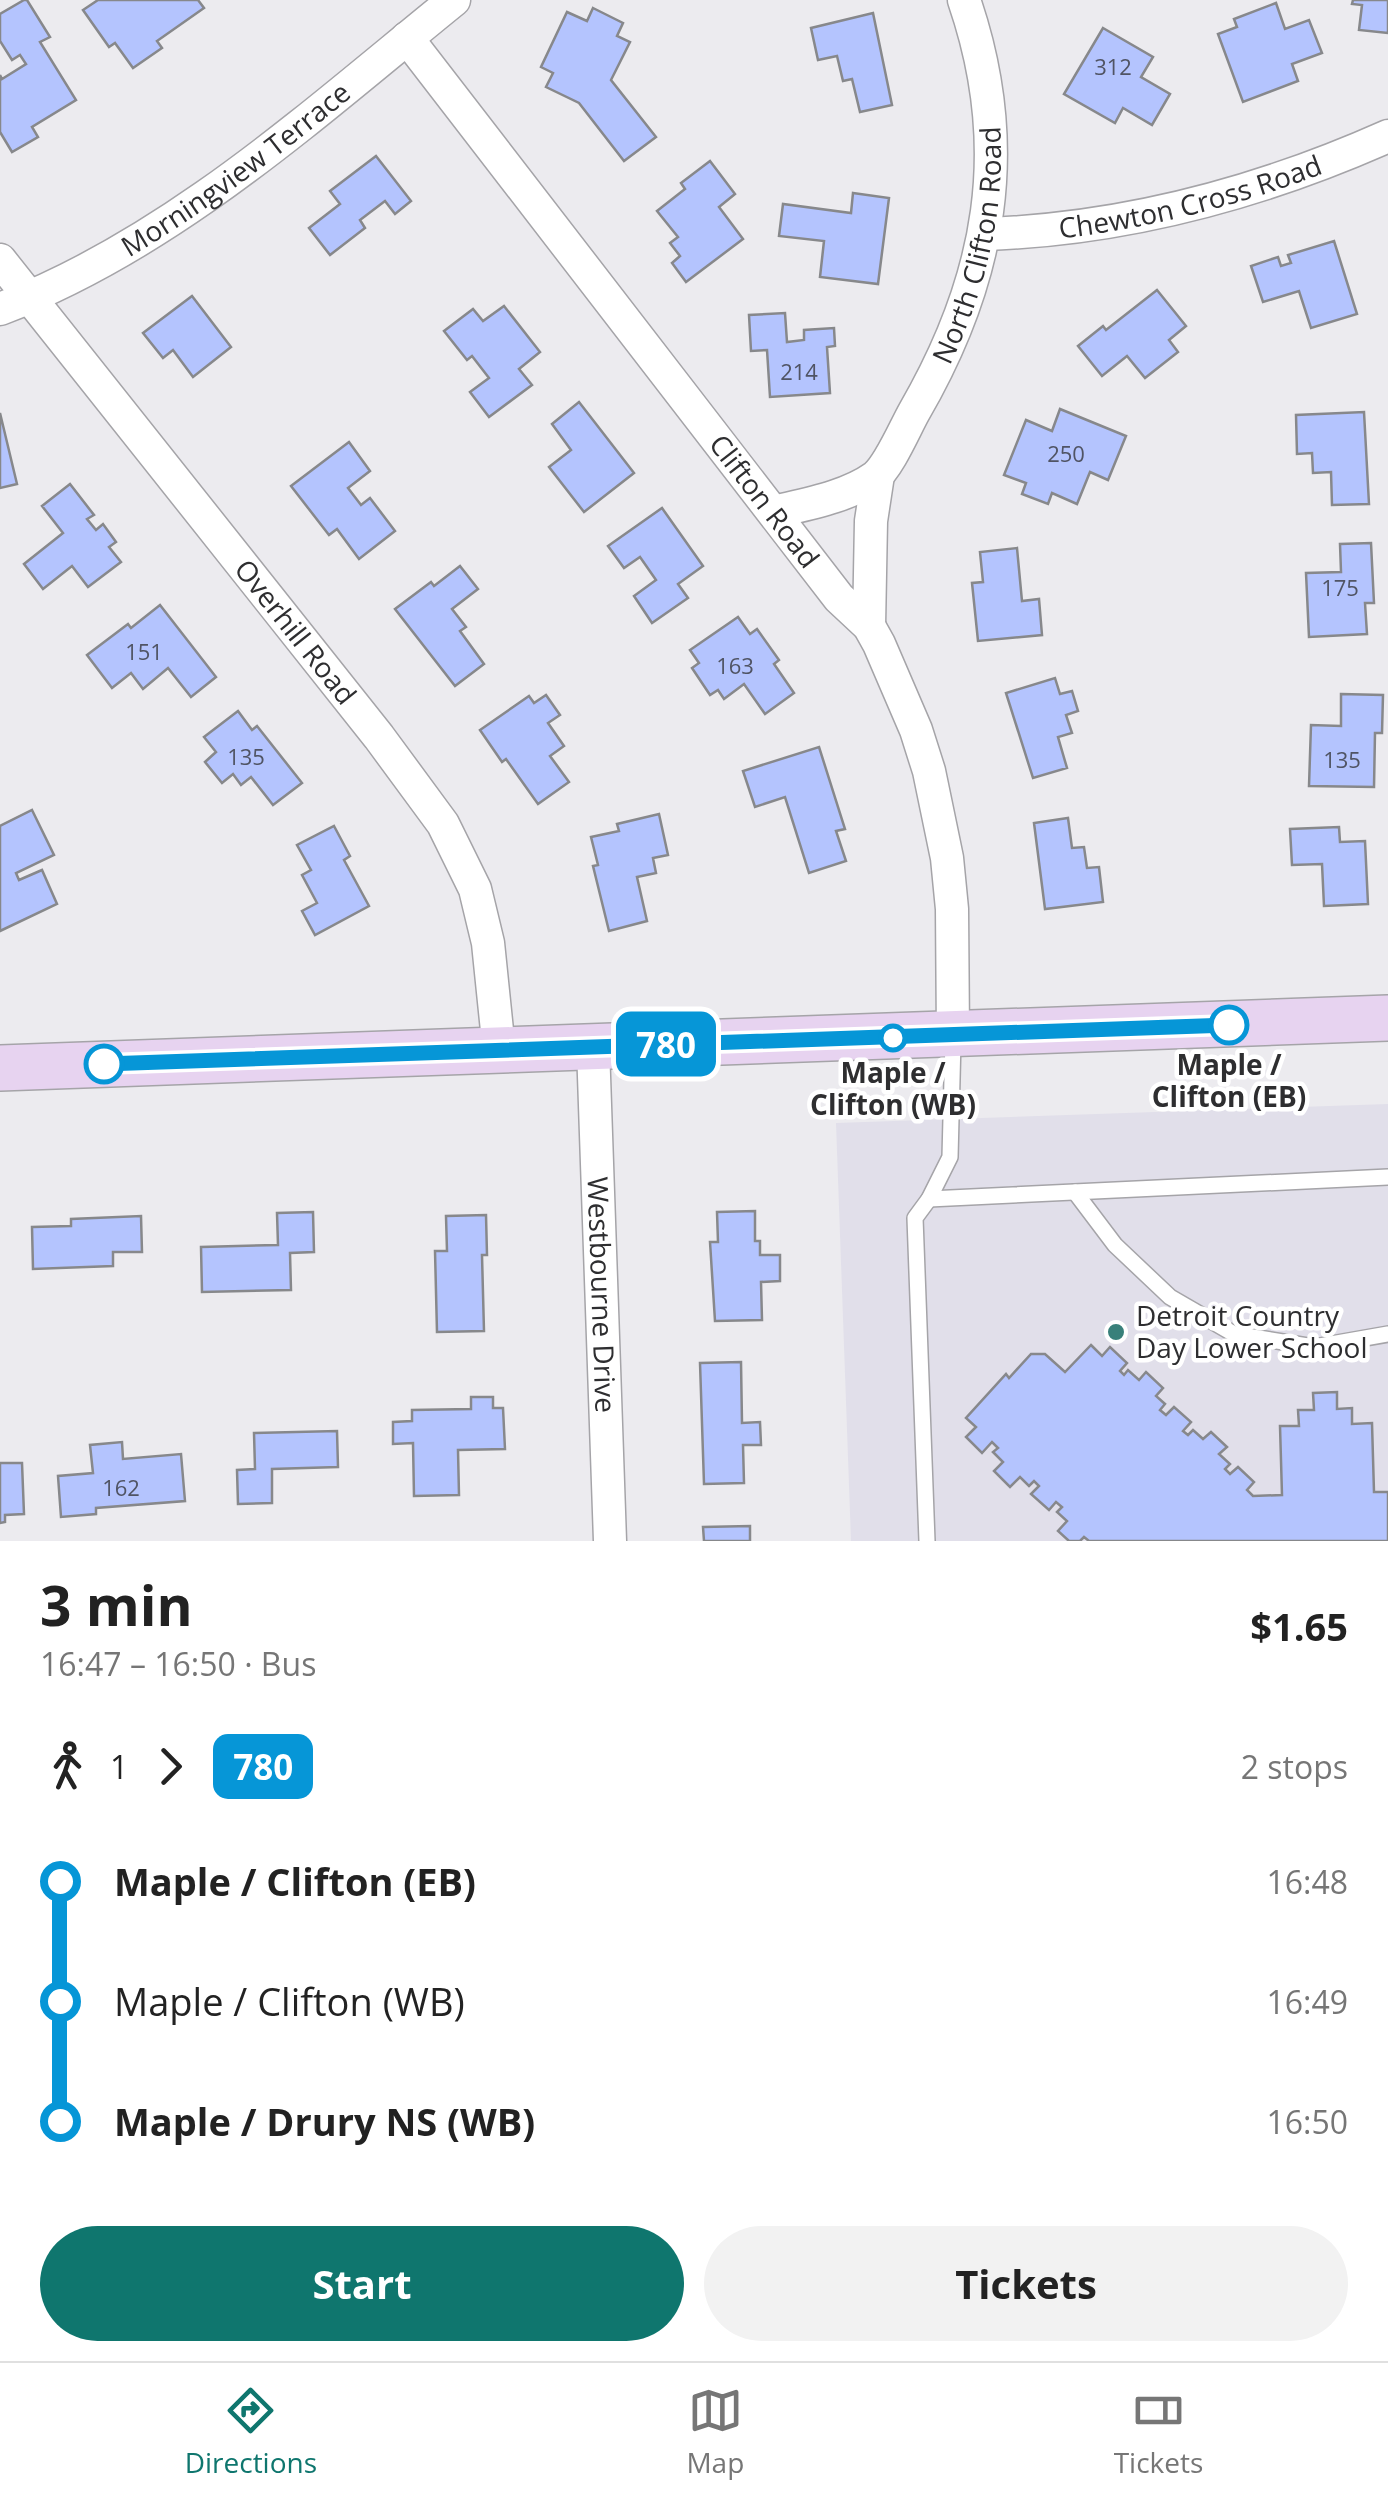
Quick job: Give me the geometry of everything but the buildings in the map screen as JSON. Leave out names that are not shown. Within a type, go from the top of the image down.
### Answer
[{"type":"main road","points":[[0,1068],[1388,1018]]},
{"type":"street","name":"Morningview Terrace","points":[[15,303],[90,270],[238,172],[454,0]]},
{"type":"street","name":"North Clifton Road","points":[[870,626],[872,521],[878,475],[946,352],[963,314],[986,234],[990,189],[987,93],[964,0]]},
{"type":"street","name":"Clifton Road","points":[[407,38],[839,598],[870,626],[916,730],[938,808],[952,910],[953,1036]]},
{"type":"street","name":"Chewton Cross Road","points":[[986,234],[1094,226],[1212,200],[1386,144]]},
{"type":"street","name":"Overhill Road","points":[[0,260],[15,303],[379,737],[443,824],[480,907],[488,943],[499,1050]]},
{"type":"street","points":[[774,512],[849,491],[878,475]]},
{"type":"street","name":"Westbourne Drive","points":[[593,1046],[610,1541]]},
{"type":"lane","points":[[927,1541],[915,1218],[950,1157],[953,1036]]},
{"type":"lane","points":[[929,1199],[1388,1177]]},
{"type":"lane","points":[[1076,1192],[1114,1245],[1170,1297],[1234,1334],[1314,1347],[1388,1334]]},
{"type":"shaded area","name":"Detroit Country Day Lower School","points":[[1388,1104],[1388,1541],[851,1541],[836,1123]]},
{"type":"bus line","name":"780","points":[[104,1064],[1229,1025]]},
{"type":"place","name":"Maple / Clifton (EB)","points":[[1229,1025]]},
{"type":"place","name":"Maple / Clifton (WB)","points":[[893,1038]]},
{"type":"place","name":"Detroit Country Day Lower School","points":[[1116,1332]]}]
